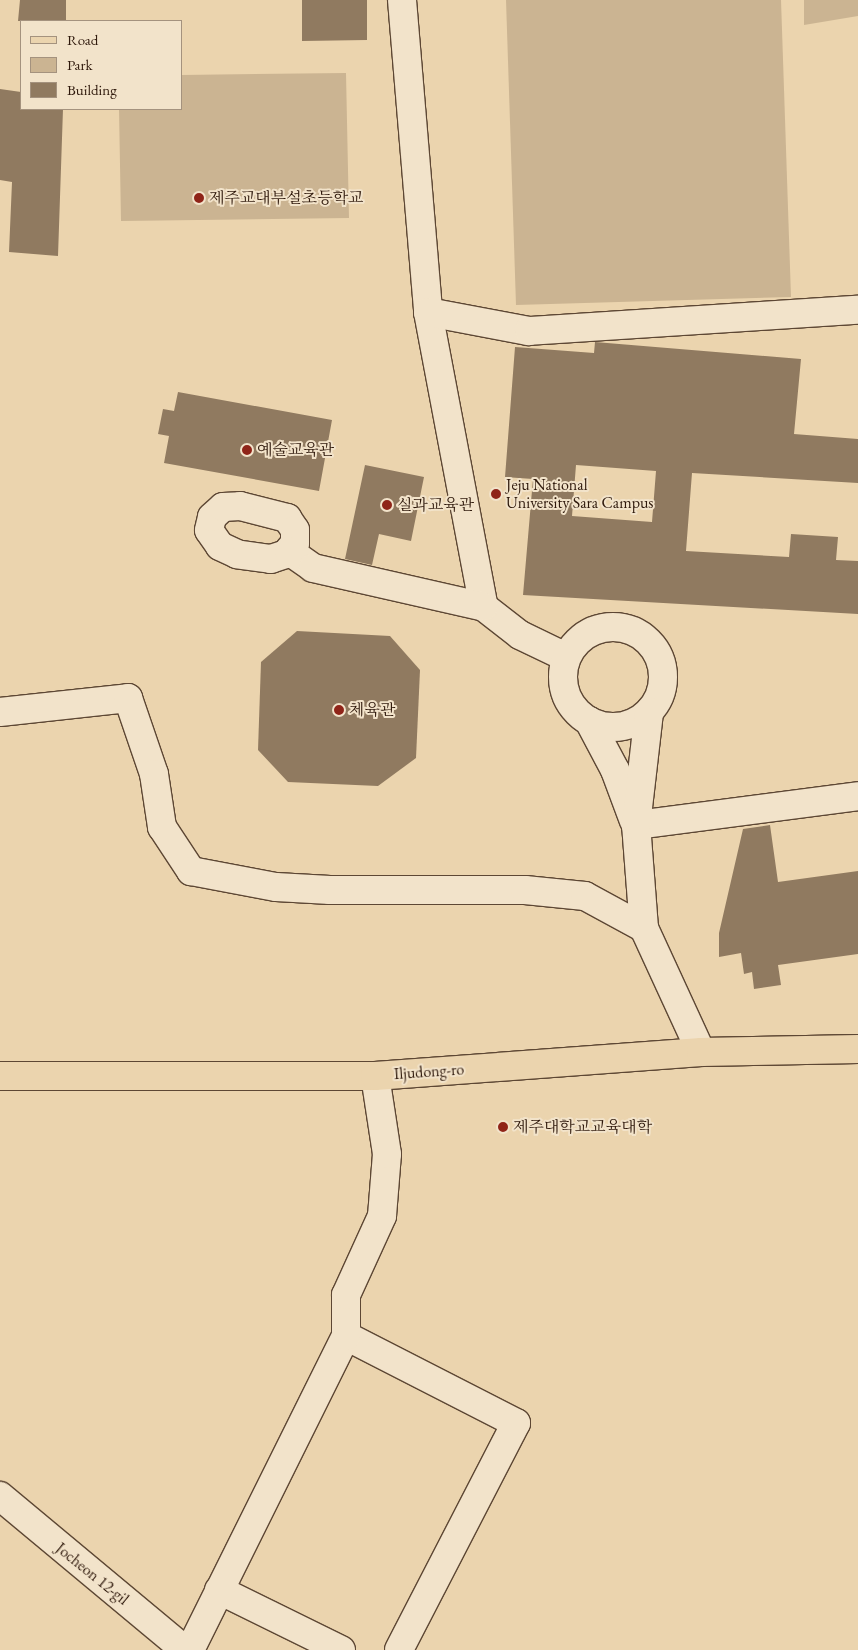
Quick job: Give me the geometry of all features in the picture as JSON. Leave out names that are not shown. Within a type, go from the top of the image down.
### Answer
[{"type":"main road","name":"Iljudong-ro","points":[[0,1076],[375,1076],[701,1052],[858,1049]]},
{"type":"street","points":[[402,0],[428,312],[484,607]]},
{"type":"street","points":[[428,312],[529,331],[858,310]]},
{"type":"street","points":[[289,551],[313,568],[484,607],[520,635],[566,657]]},
{"type":"street","points":[[589,721],[621,727],[649,712],[658,699],[662,667],[657,652],[633,631],[602,628],[587,633],[566,657],[562,671],[568,701],[589,721],[615,770],[636,825]]},
{"type":"street","points":[[0,712],[128,698],[154,774],[162,827],[191,871],[276,887],[525,890],[585,896],[644,928]]},
{"type":"street","points":[[649,712],[636,825],[644,928],[701,1052]]},
{"type":"street","points":[[636,825],[858,796]]},
{"type":"street","points":[[190,1650],[346,1336],[346,1295],[382,1216],[387,1154],[375,1076]]},
{"type":"street","points":[[346,1336],[516,1423],[399,1650]]},
{"type":"street","name":"Jocheon 12-gil","points":[[0,1496],[185,1650]]},
{"type":"street","points":[[219,1590],[341,1650]]},
{"type":"green space","points":[[506,0],[781,0],[791,297],[516,305]]},
{"type":"green space","points":[[804,0],[858,0],[858,16],[804,25]]},
{"type":"green space","points":[[346,73],[349,218],[121,221],[119,110],[182,110],[182,75]]},
{"type":"building","points":[[20,0],[66,0],[66,20],[18,21]]},
{"type":"building","points":[[302,0],[367,0],[367,40],[302,41]]},
{"type":"building","points":[[0,89],[20,92],[20,110],[63,110],[58,256],[9,252],[12,182],[0,180]]},
{"type":"building","points":[[595,342],[801,359],[794,434],[858,439],[858,483],[692,473],[686,551],[789,557],[791,534],[838,537],[836,560],[858,561],[858,614],[523,595],[533,479],[505,477],[515,347],[594,353]],"holes":[[[576,465],[656,471],[652,522],[572,516]]]},
{"type":"building","name":"예술교육관","points":[[178,392],[332,420],[319,491],[164,463],[169,436],[158,434],[163,409],[174,411]]},
{"type":"building","name":"실과교육관","points":[[365,465],[424,477],[411,541],[379,534],[372,565],[345,559]]},
{"type":"building","name":"체육관","points":[[297,631],[390,636],[420,670],[416,758],[378,786],[288,782],[258,750],[261,662]]},
{"type":"building","points":[[770,825],[778,882],[858,871],[858,954],[778,965],[781,985],[754,989],[752,972],[744,974],[741,953],[719,957],[719,933],[743,829]]},
{"type":"place","name":"제주교대부설초등학교","points":[[199,198]]},
{"type":"place","name":"예술교육관","points":[[247,450]]},
{"type":"place","name":"Jeju National University Sara Campus","points":[[496,494]]},
{"type":"place","name":"실과교육관","points":[[387,505]]},
{"type":"place","name":"체육관","points":[[339,710]]},
{"type":"place","name":"제주대학교교육대학","points":[[503,1127]]}]
